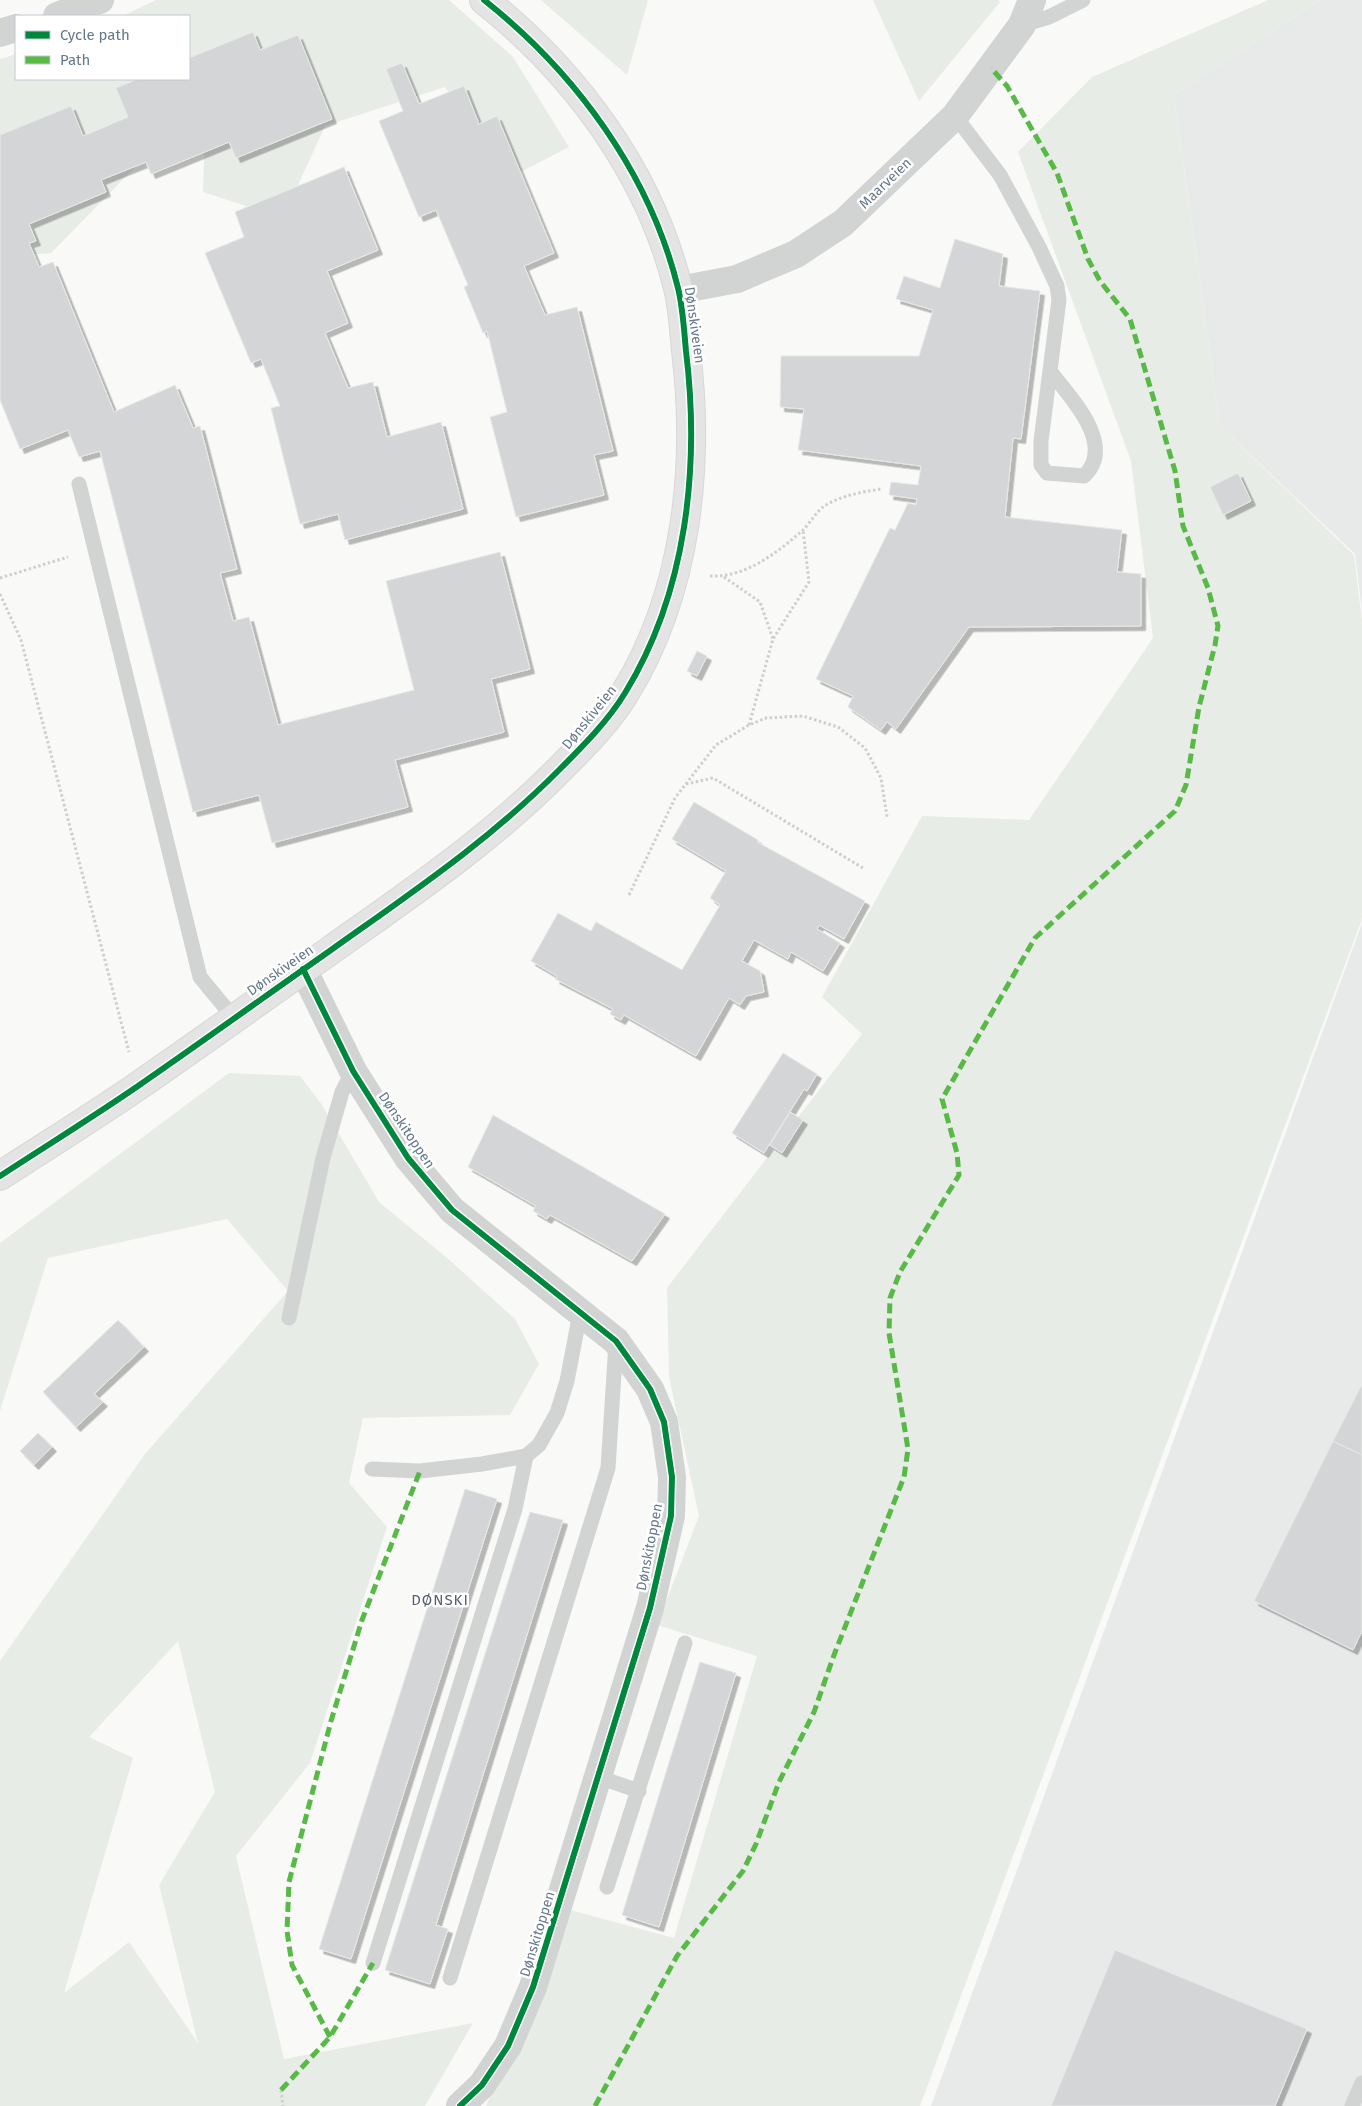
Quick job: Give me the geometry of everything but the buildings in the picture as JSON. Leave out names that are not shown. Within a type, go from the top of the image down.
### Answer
[{"type":"street","points":[[60,15],[100,0]]},
{"type":"street","name":"Dønskiveien","points":[[0,1176],[138,1086],[233,1017],[464,856],[527,803],[589,740],[625,693],[654,636],[676,574],[691,472],[691,388],[679,290],[652,211],[615,142],[572,85],[507,18],[484,0]]},
{"type":"street","name":"Maarveien","points":[[679,290],[737,278],[796,254],[843,223],[955,116],[1022,25],[1032,0]]},
{"type":"street","points":[[0,33],[15,28]]},
{"type":"street","name":"Dønskitoppen","points":[[303,969],[353,1071],[408,1158],[452,1210],[616,1341],[650,1389],[664,1422],[672,1487],[671,1516],[650,1608],[530,1996],[508,2046],[482,2085],[460,2106]]},
{"type":"lane","points":[[1022,25],[1049,17],[1083,0]]},
{"type":"lane","points":[[955,116],[1000,175],[1039,247],[1057,286],[1059,300],[1041,441],[1041,466],[1048,473],[1084,476],[1090,471],[1096,448],[1089,423],[1050,371]]},
{"type":"lane","points":[[79,484],[200,977],[233,1017]]},
{"type":"lane","points":[[290,1318],[323,1158],[342,1092],[353,1071]]},
{"type":"lane","points":[[372,1469],[420,1471],[482,1464],[526,1456],[539,1445],[556,1413],[567,1381],[580,1312]]},
{"type":"lane","points":[[450,1978],[608,1468],[616,1341]]},
{"type":"lane","points":[[372,1963],[515,1509],[526,1456]]},
{"type":"lane","points":[[607,1887],[640,1790],[685,1643]]},
{"type":"lane","points":[[598,1778],[640,1790]]},
{"type":"lane","points":[[1352,2106],[1362,2083]]},
{"type":"path","points":[[676,574],[724,577],[762,563],[803,530],[824,506],[847,495],[881,489]]},
{"type":"path","points":[[749,725],[774,639],[809,582],[803,530]]},
{"type":"path","points":[[0,578],[95,548]]},
{"type":"path","points":[[724,577],[760,602],[774,639]]},
{"type":"path","points":[[0,594],[21,640],[138,1086]]},
{"type":"path","points":[[629,895],[675,798],[685,784],[716,745],[749,725],[766,718],[803,716],[838,727],[865,748],[881,778],[887,817]]},
{"type":"path","points":[[685,784],[713,778],[780,816],[862,868]]},
{"type":"path","points":[[281,2090],[283,2106]]},
{"type":"shaded area","points":[[156,0],[449,0],[513,57],[569,147],[505,180],[445,87],[325,126],[283,218],[203,192],[206,95],[51,253],[0,257],[0,59],[15,54],[15,80],[190,80],[190,15],[124,15]]},
{"type":"shaded area","points":[[541,0],[648,0],[627,75]]},
{"type":"shaded area","points":[[873,0],[998,0],[1000,2],[919,101]]},
{"type":"shaded area","points":[[1268,0],[1320,0],[1174,95],[1220,426],[1354,555],[1362,621],[1362,919],[920,2106],[486,2106],[570,1910],[674,1938],[757,1656],[657,1625],[699,1516],[669,1377],[667,1288],[862,1034],[822,997],[922,816],[1029,820],[1153,638],[1131,461],[1018,152],[1092,77]]},
{"type":"shaded area","points":[[1320,0],[1362,0],[1362,612],[1355,554],[1220,426],[1174,95]]},
{"type":"shaded area","points":[[1362,923],[1362,2106],[931,2106]]},
{"type":"shaded area","points":[[229,1073],[300,1076],[322,1105],[379,1202],[446,1257],[515,1319],[539,1364],[510,1415],[363,1418],[349,1483],[387,1527],[310,1763],[236,1856],[284,2059],[473,2023],[425,2106],[0,2106],[0,1661],[145,1454],[288,1291],[227,1219],[48,1258],[0,1411],[0,1243]],"holes":[[[178,1641],[215,1792],[159,1885],[198,2043],[129,1942],[64,1993],[133,1758],[89,1737]]]},
{"type":"marked path","points":[[595,2106],[677,1956],[743,1871],[756,1844],[779,1782],[814,1712],[834,1655],[904,1477],[908,1449],[889,1333],[890,1298],[900,1272],[959,1175],[957,1153],[942,1099],[1035,938],[1175,811],[1186,785],[1199,707],[1215,645],[1218,626],[1208,588],[1183,526],[1175,471],[1130,319],[1100,281],[1088,259],[1057,173],[1007,86],[991,68]]},
{"type":"marked path","points":[[330,2037],[292,1965],[287,1931],[289,1882],[331,1721],[362,1620],[420,1471]]},
{"type":"marked path","points":[[281,2090],[330,2037],[373,1963]]},
{"type":"cycle path","points":[[0,1176],[104,1109],[391,908],[506,820],[568,761],[611,713],[625,693],[646,654],[663,613],[675,571],[684,527],[689,483],[690,395],[683,319],[678,288],[665,246],[649,205],[629,166],[605,129],[578,93],[549,60],[518,29],[484,0]]},
{"type":"cycle path","points":[[303,969],[353,1071],[408,1158],[452,1210],[616,1341],[650,1389],[664,1422],[672,1477],[671,1516],[650,1608],[533,1987],[508,2046],[482,2085],[460,2106]]},
{"type":"district","name":"DØNSKI","points":[[440,1600]]}]
